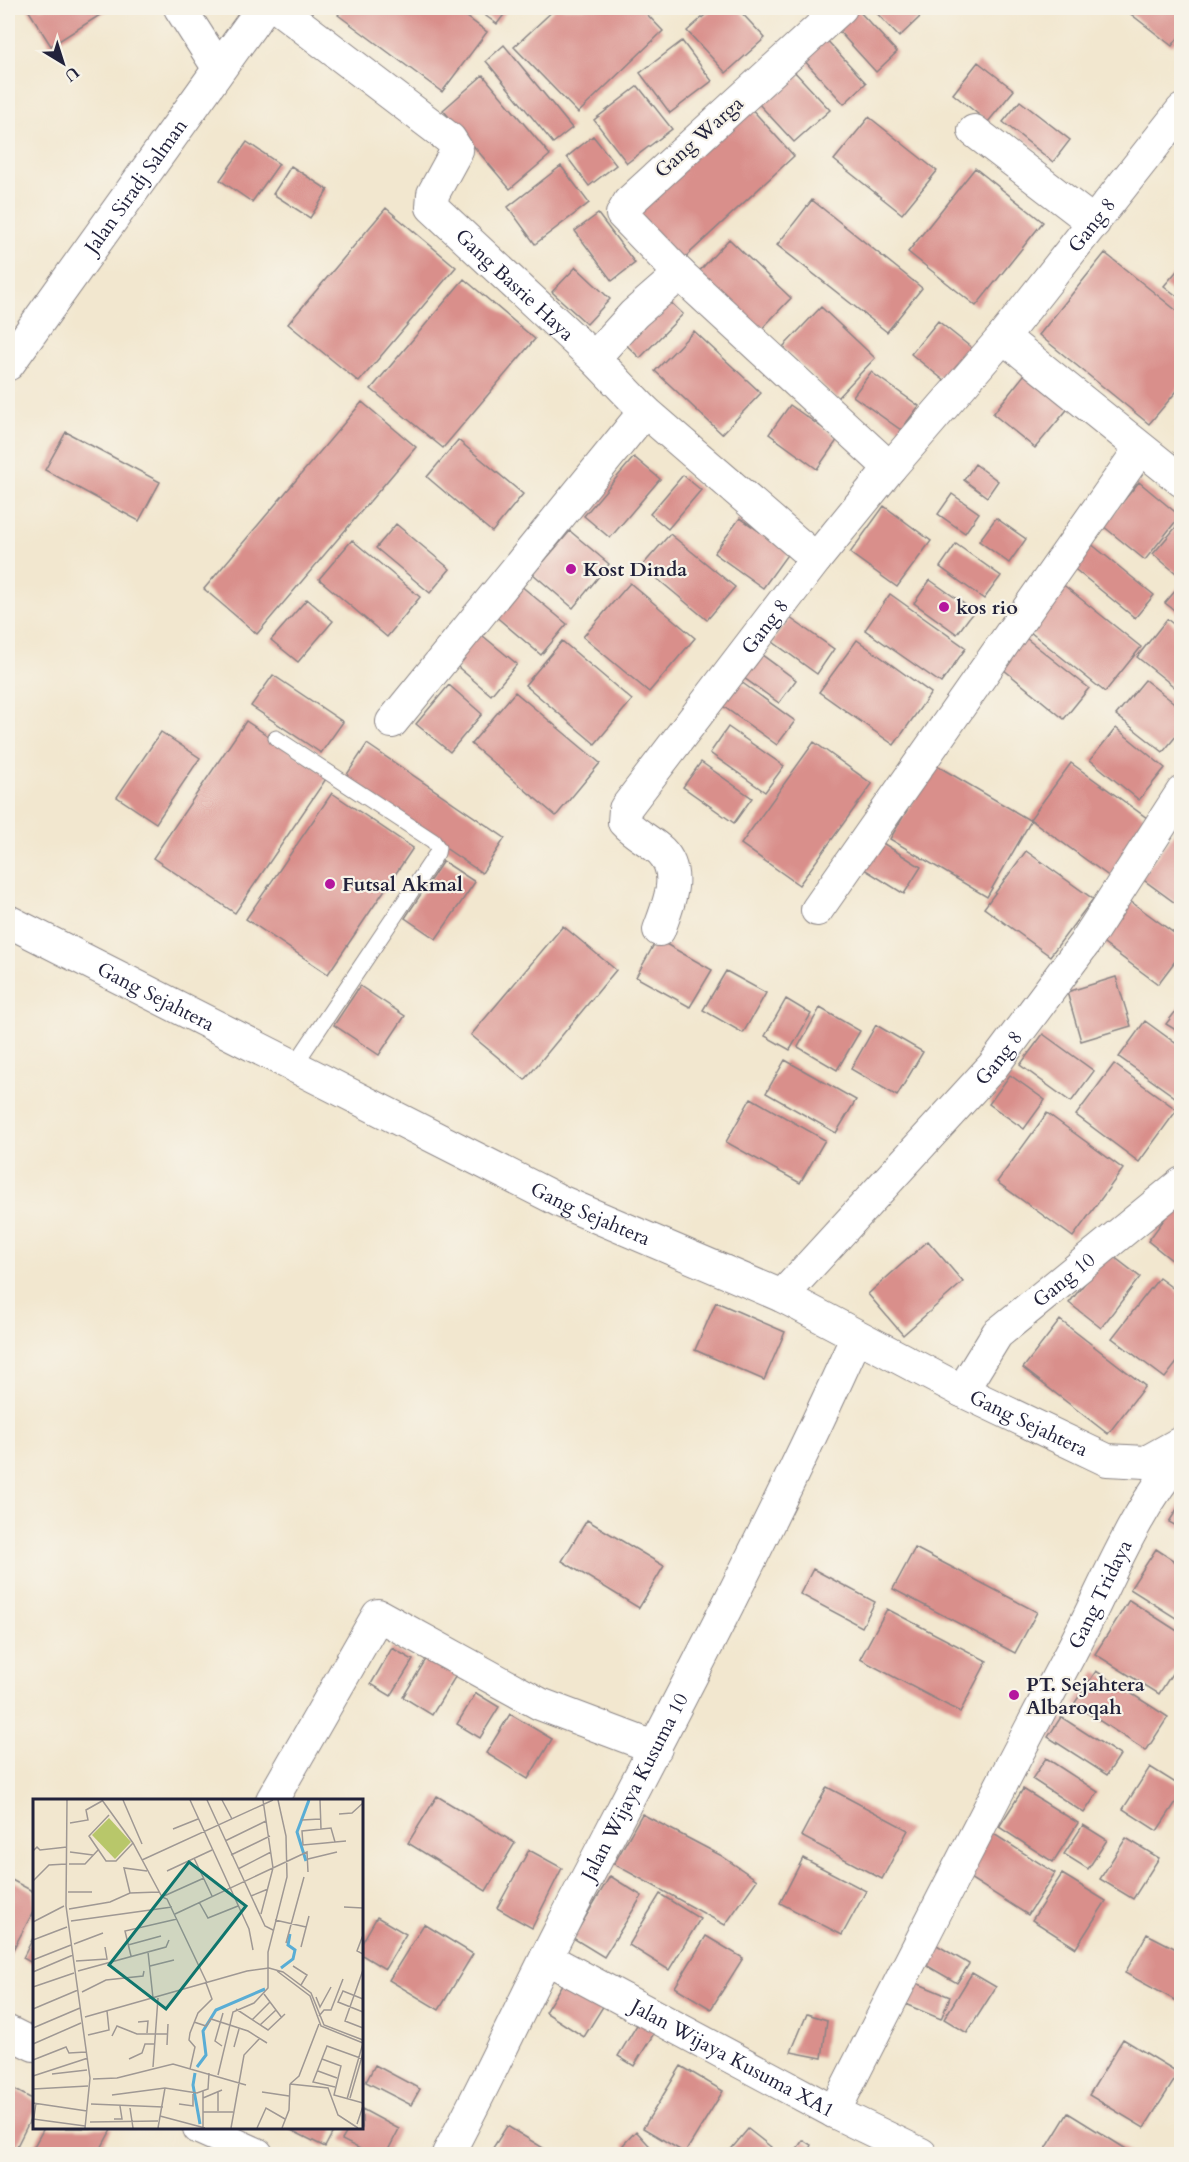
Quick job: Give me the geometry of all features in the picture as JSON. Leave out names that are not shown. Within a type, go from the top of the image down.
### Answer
[{"type":"street","points":[[180,8],[219,69]]},
{"type":"street","name":"Jalan Siradj Salman","points":[[8,364],[263,8]]},
{"type":"street","name":"Gang Basrie Haya","points":[[278,8],[450,139],[457,150],[433,194],[432,207],[594,358],[645,411],[816,559]]},
{"type":"street","name":"Gang Warga","points":[[680,274],[622,214],[629,201],[841,8]]},
{"type":"street","name":"Gang 8","points":[[659,930],[672,892],[672,869],[661,851],[635,834],[624,822],[625,809],[816,559],[890,468],[1003,337],[1182,110]]},
{"type":"street","points":[[974,131],[1094,223]]},
{"type":"street","points":[[594,358],[633,314],[680,274],[890,468]]},
{"type":"street","points":[[1003,337],[1182,481]]},
{"type":"street","points":[[392,722],[645,411]]},
{"type":"street","points":[[817,910],[1140,449]]},
{"type":"street","name":"Gang 8","points":[[782,1296],[993,1066],[1084,944],[1182,792]]},
{"type":"street","name":"Gang Sejahtera","points":[[8,921],[562,1202],[782,1296],[962,1390],[1107,1460],[1146,1462],[1182,1442]]},
{"type":"street","name":"Gang 10","points":[[962,1390],[997,1334],[1182,1183]]},
{"type":"street","name":"Jalan Wijaya Kusuma 10","points":[[448,2154],[546,1958],[656,1748],[820,1417],[857,1336]]},
{"type":"street","name":"Gang Tridaya","points":[[834,2112],[1008,1768],[1079,1637],[1112,1565],[1142,1512],[1182,1455]]},
{"type":"street","points":[[273,1799],[378,1615],[540,1704],[656,1748]]},
{"type":"street","name":"Jalan Wijaya Kusuma XA1","points":[[546,1958],[834,2112],[921,2154]]},
{"type":"street","points":[[8,2032],[33,2045]]},
{"type":"street","points":[[203,2129],[257,2154]]},
{"type":"lane","points":[[276,738],[433,841],[438,848],[438,854],[294,1066]]},
{"type":"building","points":[[27,8],[111,8],[51,46]]},
{"type":"building","points":[[344,8],[455,8],[487,32],[442,92],[338,15]]},
{"type":"building","points":[[475,8],[509,8],[497,24]]},
{"type":"building","points":[[556,8],[641,8],[663,31],[578,113],[514,47]]},
{"type":"building","points":[[713,8],[737,8],[765,38],[726,73],[687,31]]},
{"type":"building","points":[[872,8],[911,8],[920,17],[899,37]]},
{"type":"building","points":[[1123,8],[1182,8],[1182,33],[1172,46]]},
{"type":"building","points":[[857,9],[897,52],[876,72],[836,28]]},
{"type":"building","points":[[824,37],[866,83],[844,104],[802,58]]},
{"type":"building","points":[[682,41],[712,81],[670,113],[640,73]]},
{"type":"building","points":[[504,45],[572,128],[553,143],[486,61]]},
{"type":"building","points":[[978,62],[1014,90],[988,122],[953,94]]},
{"type":"building","points":[[792,69],[830,110],[794,142],[757,102]]},
{"type":"building","points":[[483,75],[550,155],[510,189],[443,110]]},
{"type":"building","points":[[638,86],[672,129],[627,163],[594,120]]},
{"type":"building","points":[[1020,101],[1070,140],[1053,162],[1003,122]]},
{"type":"building","points":[[749,106],[794,156],[680,262],[633,212]]},
{"type":"building","points":[[869,117],[937,171],[902,214],[834,160]]},
{"type":"building","points":[[593,136],[616,165],[589,186],[567,157]]},
{"type":"building","points":[[247,142],[279,164],[252,202],[220,180]]},
{"type":"building","points":[[291,166],[328,190],[310,218],[273,194]]},
{"type":"building","points":[[561,166],[589,203],[535,244],[508,207]]},
{"type":"building","points":[[975,168],[1043,222],[976,306],[908,252]]},
{"type":"building","points":[[812,200],[922,288],[887,332],[777,245]]},
{"type":"building","points":[[386,208],[456,267],[359,382],[288,324]]},
{"type":"building","points":[[598,214],[635,263],[612,281],[575,231]]},
{"type":"building","points":[[729,239],[791,298],[754,337],[692,279]]},
{"type":"building","points":[[1105,253],[1182,315],[1182,385],[1149,424],[1039,335]]},
{"type":"building","points":[[1182,265],[1182,300],[1164,286]]},
{"type":"building","points":[[576,267],[610,299],[587,324],[552,292]]},
{"type":"building","points":[[464,279],[535,339],[443,448],[371,389]]},
{"type":"building","points":[[663,295],[683,314],[640,358],[621,340]]},
{"type":"building","points":[[821,307],[875,358],[837,398],[783,347]]},
{"type":"building","points":[[938,321],[973,349],[946,382],[911,354]]},
{"type":"building","points":[[694,331],[761,393],[722,434],[655,371]]},
{"type":"building","points":[[1028,370],[1071,405],[1035,448],[993,414]]},
{"type":"building","points":[[871,372],[919,406],[901,430],[853,396]]},
{"type":"building","points":[[362,402],[416,447],[257,634],[204,589]]},
{"type":"building","points":[[790,405],[838,439],[817,469],[769,434]]},
{"type":"building","points":[[66,432],[160,482],[139,521],[45,470]]},
{"type":"building","points":[[458,440],[523,494],[492,532],[427,477]]},
{"type":"building","points":[[634,457],[660,479],[610,538],[584,516]]},
{"type":"building","points":[[975,464],[998,481],[987,497],[964,480]]},
{"type":"building","points":[[683,475],[701,490],[668,529],[650,514]]},
{"type":"building","points":[[1139,482],[1180,516],[1145,560],[1103,526]]},
{"type":"building","points":[[952,494],[979,513],[965,533],[938,514]]},
{"type":"building","points":[[884,506],[931,541],[897,587],[850,553]]},
{"type":"building","points":[[740,518],[789,552],[763,588],[714,553]]},
{"type":"building","points":[[996,518],[1026,539],[1009,563],[979,541]]},
{"type":"building","points":[[1182,520],[1182,578],[1153,554]]},
{"type":"building","points":[[396,524],[450,569],[430,593],[376,548]]},
{"type":"building","name":"Kost Dinda","points":[[570,531],[609,564],[573,608],[533,574]]},
{"type":"building","points":[[670,534],[735,587],[707,620],[642,566]]},
{"type":"building","points":[[1085,539],[1154,595],[1135,618],[1066,562]]},
{"type":"building","points":[[352,540],[420,597],[387,637],[319,579]]},
{"type":"building","points":[[956,544],[1001,576],[984,599],[940,567]]},
{"type":"building","name":"kos rio","points":[[930,580],[974,611],[957,634],[914,603]]},
{"type":"building","points":[[630,583],[695,638],[649,692],[583,637]]},
{"type":"building","points":[[1061,583],[1141,647],[1105,692],[1025,628]]},
{"type":"building","points":[[1182,583],[1182,616],[1165,603]]},
{"type":"building","points":[[520,585],[567,624],[541,655],[494,615]]},
{"type":"building","points":[[890,594],[966,648],[941,683],[865,630]]},
{"type":"building","points":[[307,599],[333,621],[298,662],[271,640]]},
{"type":"building","points":[[790,618],[834,649],[817,674],[773,642]]},
{"type":"building","points":[[1167,619],[1182,631],[1182,693],[1137,657]]},
{"type":"building","points":[[472,627],[517,664],[491,695],[446,657]]},
{"type":"building","points":[[1022,635],[1089,688],[1064,719],[998,665]]},
{"type":"building","points":[[857,640],[931,693],[894,745],[819,692]]},
{"type":"building","points":[[562,641],[632,700],[595,744],[525,685]]},
{"type":"building","points":[[754,649],[796,680],[779,703],[737,673]]},
{"type":"building","points":[[273,675],[343,722],[321,753],[251,706]]},
{"type":"building","points":[[737,679],[795,721],[777,745],[720,704]]},
{"type":"building","points":[[1145,680],[1182,709],[1182,729],[1163,752],[1116,715]]},
{"type":"building","points":[[449,685],[482,714],[450,752],[416,724]]},
{"type":"building","points":[[515,692],[600,763],[556,816],[471,744]]},
{"type":"building","points":[[246,721],[328,776],[235,913],[153,858]]},
{"type":"building","points":[[728,727],[784,766],[765,792],[710,753]]},
{"type":"building","points":[[1116,728],[1165,768],[1139,800],[1090,760]]},
{"type":"building","points":[[161,732],[200,758],[156,823],[117,797]]},
{"type":"building","points":[[814,742],[872,784],[799,885],[741,844]]},
{"type":"building","points":[[367,744],[505,838],[482,873],[344,779]]},
{"type":"building","points":[[701,762],[752,798],[734,823],[683,787]]},
{"type":"building","points":[[1071,763],[1151,821],[1110,877],[1030,819]]},
{"type":"building","points":[[934,764],[1031,821],[987,897],[890,839]]},
{"type":"building","name":"Futsal Akmal","points":[[332,793],[413,848],[328,974],[246,919]]},
{"type":"building","points":[[1182,822],[1182,908],[1141,878]]},
{"type":"building","points":[[873,837],[921,867],[904,894],[856,864]]},
{"type":"building","points":[[1026,851],[1093,899],[1050,956],[984,908]]},
{"type":"building","points":[[443,861],[475,882],[436,939],[405,918]]},
{"type":"building","points":[[1130,901],[1182,939],[1182,952],[1158,984],[1100,941]]},
{"type":"building","points":[[563,926],[616,970],[525,1080],[471,1035]]},
{"type":"building","points":[[657,939],[712,970],[690,1007],[636,977]]},
{"type":"building","points":[[726,971],[766,993],[743,1033],[703,1010]]},
{"type":"building","points":[[1116,977],[1131,1026],[1081,1041],[1067,992]]},
{"type":"building","points":[[360,986],[405,1016],[379,1055],[334,1025]]},
{"type":"building","points":[[786,999],[811,1014],[790,1050],[765,1036]]},
{"type":"building","points":[[1182,1003],[1182,1034],[1166,1024]]},
{"type":"building","points":[[820,1008],[860,1031],[837,1070],[798,1047]]},
{"type":"building","points":[[1145,1021],[1182,1048],[1182,1102],[1119,1057]]},
{"type":"building","points":[[876,1025],[923,1052],[897,1096],[851,1069]]},
{"type":"building","points":[[1043,1034],[1094,1071],[1071,1102],[1020,1065]]},
{"type":"building","points":[[785,1060],[856,1100],[836,1133],[766,1093]]},
{"type":"building","points":[[1114,1064],[1177,1110],[1139,1162],[1076,1115]]},
{"type":"building","points":[[1010,1075],[1045,1100],[1024,1129],[989,1104]]},
{"type":"building","points":[[751,1098],[825,1140],[800,1183],[726,1142]]},
{"type":"building","points":[[1047,1113],[1123,1169],[1073,1237],[997,1182]]},
{"type":"building","points":[[1174,1206],[1182,1212],[1182,1261],[1178,1265],[1148,1241]]},
{"type":"building","points":[[928,1241],[963,1282],[903,1335],[868,1294]]},
{"type":"building","points":[[1109,1253],[1140,1277],[1101,1328],[1069,1303]]},
{"type":"building","points":[[1159,1278],[1182,1295],[1182,1356],[1165,1378],[1112,1338]]},
{"type":"building","points":[[716,1302],[785,1332],[764,1380],[695,1350]]},
{"type":"building","points":[[1060,1320],[1145,1386],[1108,1434],[1023,1368]]},
{"type":"building","points":[[1182,1501],[1182,1529],[1169,1522]]},
{"type":"building","points":[[587,1520],[664,1566],[639,1608],[562,1561]]},
{"type":"building","points":[[915,1548],[1037,1612],[1015,1653],[893,1589]]},
{"type":"building","points":[[1156,1549],[1182,1566],[1182,1622],[1130,1589]]},
{"type":"building","points":[[813,1569],[875,1602],[862,1627],[800,1594]]},
{"type":"building","points":[[1129,1600],[1182,1634],[1182,1658],[1159,1694],[1095,1654]]},
{"type":"building","points":[[887,1609],[987,1661],[960,1712],[860,1659]]},
{"type":"building","points":[[392,1648],[413,1660],[391,1696],[371,1684]]},
{"type":"building","points":[[431,1651],[460,1669],[432,1715],[403,1697]]},
{"type":"building","points":[[1096,1671],[1168,1717],[1146,1751],[1074,1704]]},
{"type":"building","points":[[476,1693],[499,1707],[480,1738],[457,1724]]},
{"type":"building","points":[[510,1714],[552,1739],[528,1779],[486,1753]]},
{"type":"building","points":[[1061,1717],[1120,1755],[1107,1775],[1048,1737]]},
{"type":"building","points":[[1046,1758],[1098,1792],[1084,1813],[1032,1779]]},
{"type":"building","points":[[1150,1767],[1182,1787],[1182,1793],[1157,1831],[1123,1809]]},
{"type":"building","points":[[827,1787],[908,1830],[882,1879],[801,1836]]},
{"type":"building","points":[[1023,1789],[1078,1823],[1053,1862],[999,1827]]},
{"type":"building","points":[[437,1796],[515,1843],[486,1891],[408,1843]]},
{"type":"building","points":[[642,1814],[720,1855],[757,1880],[725,1925],[614,1864]]},
{"type":"building","points":[[1083,1825],[1107,1840],[1088,1869],[1064,1854]]},
{"type":"building","points":[[989,1831],[1055,1873],[1028,1915],[962,1873]]},
{"type":"building","points":[[1126,1838],[1159,1858],[1133,1899],[1100,1879]]},
{"type":"building","points":[[529,1850],[562,1868],[532,1928],[497,1908]]},
{"type":"building","points":[[803,1858],[866,1891],[842,1935],[780,1903]]},
{"type":"building","points":[[1062,1874],[1106,1901],[1076,1948],[1032,1920]]},
{"type":"building","points":[[610,1876],[642,1896],[604,1957],[573,1938]]},
{"type":"building","points":[[8,1878],[33,1891],[33,1912],[8,1959]]},
{"type":"building","points":[[660,1894],[700,1919],[669,1970],[629,1945]]},
{"type":"building","points":[[377,1917],[406,1934],[385,1969],[363,1956],[363,1941]]},
{"type":"building","points":[[424,1924],[473,1954],[439,2010],[389,1980]]},
{"type":"building","points":[[1147,1934],[1182,1952],[1182,2004],[1125,1973]]},
{"type":"building","points":[[706,1936],[743,1958],[711,2009],[675,1987]]},
{"type":"building","points":[[33,1938],[33,1963],[23,1958]]},
{"type":"building","points":[[930,1941],[969,1964],[957,1983],[919,1961]]},
{"type":"building","points":[[972,1973],[996,1987],[967,2033],[944,2019]]},
{"type":"building","points":[[564,1981],[604,2005],[584,2037],[545,2012]]},
{"type":"building","points":[[914,1982],[950,1997],[941,2019],[905,2004]]},
{"type":"building","points":[[807,2014],[827,2020],[822,2058],[791,2052]]},
{"type":"building","points":[[640,2020],[656,2030],[634,2066],[618,2056]]},
{"type":"building","points":[[1123,2039],[1179,2073],[1144,2128],[1089,2095]]},
{"type":"building","points":[[375,2065],[420,2089],[411,2105],[366,2082]]},
{"type":"building","points":[[681,2066],[723,2091],[685,2153],[643,2128]]},
{"type":"building","points":[[8,2086],[33,2099],[33,2114],[13,2154],[8,2154]]},
{"type":"building","points":[[363,2110],[399,2129],[386,2154],[370,2154],[342,2140],[348,2129],[363,2129]]},
{"type":"building","points":[[1068,2113],[1131,2152],[1129,2154],[1048,2154],[1044,2152]]},
{"type":"building","points":[[507,2126],[553,2154],[489,2154]]},
{"type":"building","points":[[43,2129],[111,2129],[98,2154],[30,2154]]},
{"type":"building","points":[[289,2129],[334,2129],[325,2147]]},
{"type":"building","points":[[748,2129],[771,2147],[765,2154],[727,2154]]},
{"type":"building","points":[[636,2131],[657,2154],[631,2154],[623,2145]]},
{"type":"building","points":[[803,2140],[811,2145],[807,2154],[793,2154]]},
{"type":"place","name":"Kost Dinda","points":[[571,569]]},
{"type":"place","name":"kos rio","points":[[944,607]]},
{"type":"place","name":"Futsal Akmal","points":[[330,884]]},
{"type":"place","name":"PT. Sejahtera Albaroqah","points":[[1014,1695]]}]
